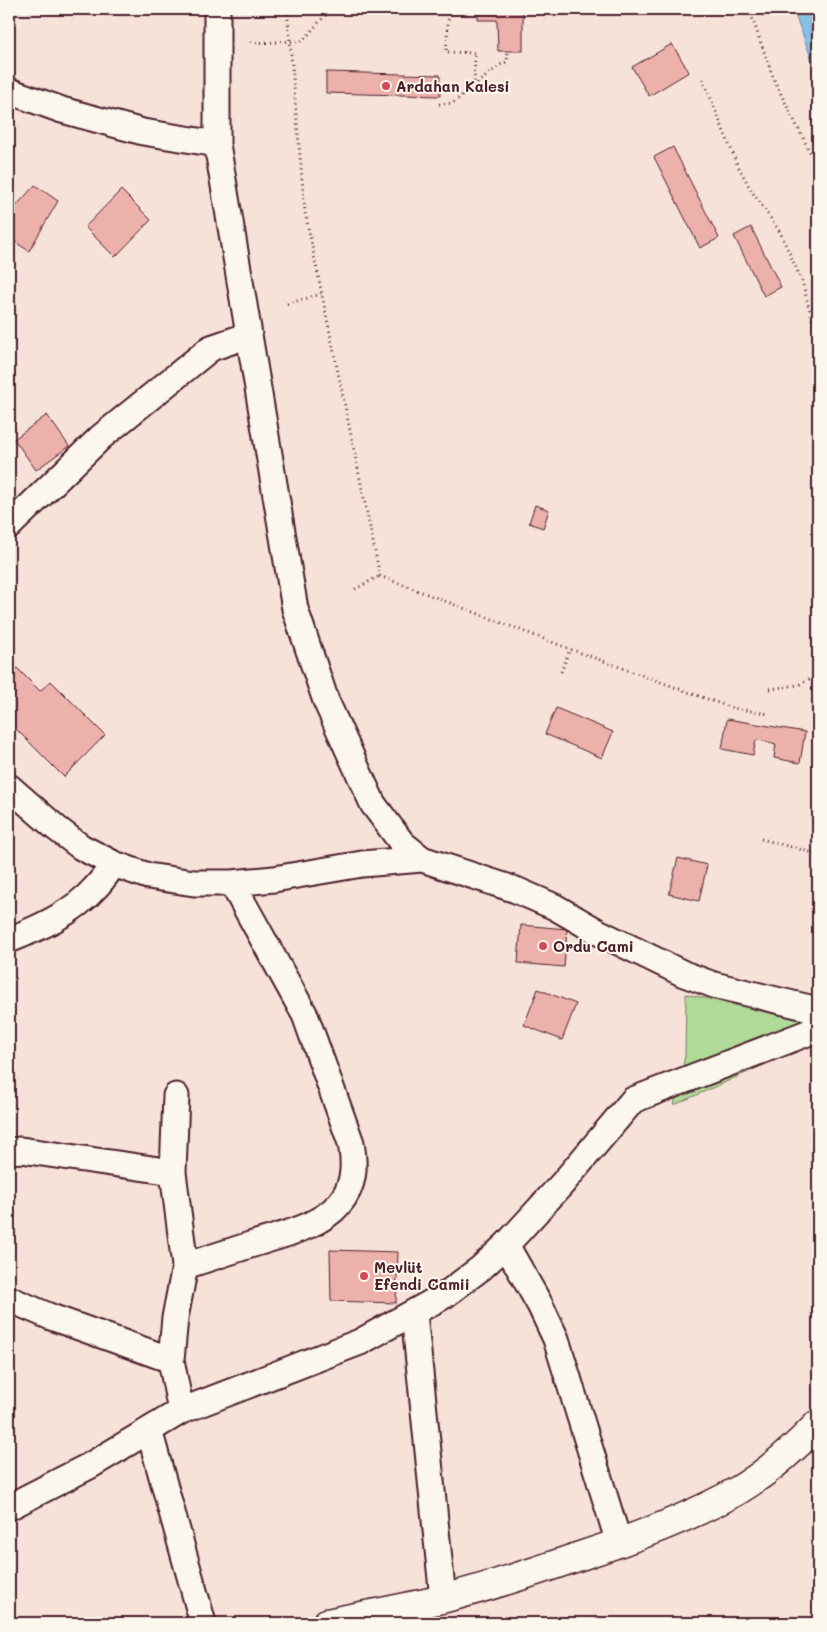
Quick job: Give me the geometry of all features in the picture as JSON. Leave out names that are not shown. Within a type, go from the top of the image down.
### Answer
[{"type":"main road","points":[[327,1623],[443,1598],[538,1570],[619,1543],[692,1513],[737,1490],[767,1470],[802,1441],[818,1424]]},
{"type":"street","points":[[217,9],[217,144],[295,609],[326,701],[373,804],[402,843],[422,859],[516,890],[555,907],[600,933],[684,974],[714,984],[818,1010]]},
{"type":"street","points":[[9,91],[62,110],[142,132],[217,144]]},
{"type":"street","points":[[9,526],[101,437],[211,348],[250,335]]},
{"type":"street","points":[[9,787],[81,847],[114,864],[148,876],[194,883],[232,883],[274,879],[362,864],[422,859]]},
{"type":"street","points":[[9,940],[34,930],[68,910],[94,890],[114,864]]},
{"type":"street","points":[[185,1266],[295,1231],[326,1216],[339,1205],[347,1192],[355,1162],[351,1143],[305,1015],[232,883]]},
{"type":"street","points":[[9,1507],[90,1465],[181,1411],[360,1342],[414,1313],[445,1294],[481,1268],[506,1245],[562,1184],[633,1100],[810,1032],[818,1023]]},
{"type":"street","points":[[176,1096],[173,1172],[185,1266],[174,1318],[170,1360],[181,1411]]},
{"type":"street","points":[[9,1152],[21,1150],[173,1172]]},
{"type":"street","points":[[506,1245],[540,1305],[556,1339],[619,1543]]},
{"type":"street","points":[[9,1299],[51,1317],[170,1360]]},
{"type":"street","points":[[414,1313],[443,1598]]},
{"type":"street","points":[[150,1430],[203,1623]]},
{"type":"path","points":[[287,9],[305,212],[380,576]]},
{"type":"path","points":[[251,43],[302,41],[314,30],[325,15],[334,9]]},
{"type":"path","points":[[449,9],[446,52],[475,53],[474,84]]},
{"type":"path","points":[[749,9],[774,80],[818,168]]},
{"type":"path","points":[[439,104],[453,103],[474,84],[507,62],[508,51]]},
{"type":"path","points":[[703,79],[737,164],[751,190],[780,232],[802,281],[818,341]]},
{"type":"path","points":[[287,304],[322,294]]},
{"type":"path","points":[[355,590],[380,576]]},
{"type":"path","points":[[380,576],[570,649],[732,708],[770,714]]},
{"type":"path","points":[[560,672],[570,649]]},
{"type":"path","points":[[770,689],[798,685],[818,676]]},
{"type":"path","points":[[761,839],[818,854]]},
{"type":"green space","points":[[686,994],[818,1024],[818,1041],[674,1105],[685,1056]]},
{"type":"water","points":[[793,9],[818,9],[818,76]]},
{"type":"building","points":[[478,9],[523,9],[523,51],[498,51],[497,20],[478,20]]},
{"type":"building","points":[[672,44],[689,72],[649,96],[632,67]]},
{"type":"building","points":[[326,72],[440,75],[440,96],[326,93]]},
{"type":"building","points":[[673,147],[719,238],[700,248],[654,157]]},
{"type":"building","points":[[35,185],[58,201],[29,251],[9,238],[9,214]]},
{"type":"building","points":[[121,190],[151,220],[115,257],[85,227]]},
{"type":"building","points":[[751,227],[781,287],[764,296],[734,236]]},
{"type":"building","points":[[47,415],[69,446],[36,470],[14,439]]},
{"type":"building","points":[[535,505],[549,510],[543,528],[529,523]]},
{"type":"building","points":[[9,660],[40,691],[51,681],[105,735],[64,777],[16,729],[9,736]]},
{"type":"building","points":[[556,708],[613,732],[602,758],[545,734]]},
{"type":"building","points":[[727,719],[805,732],[800,763],[774,758],[776,744],[764,741],[756,740],[753,755],[722,749]]},
{"type":"building","points":[[678,858],[707,865],[699,901],[669,894]]},
{"type":"building","name":"Ordu Cami","points":[[521,925],[567,929],[564,967],[518,963]]},
{"type":"building","points":[[538,989],[576,1004],[562,1040],[524,1025]]},
{"type":"building","name":"Mevlüt Efendi Camii","points":[[330,1250],[398,1252],[396,1303],[331,1301]]},
{"type":"place","name":"Ardahan Kalesi","points":[[386,86]]},
{"type":"place","name":"Ordu Cami","points":[[543,946]]},
{"type":"place","name":"Mevlüt Efendi Camii","points":[[364,1276]]}]
